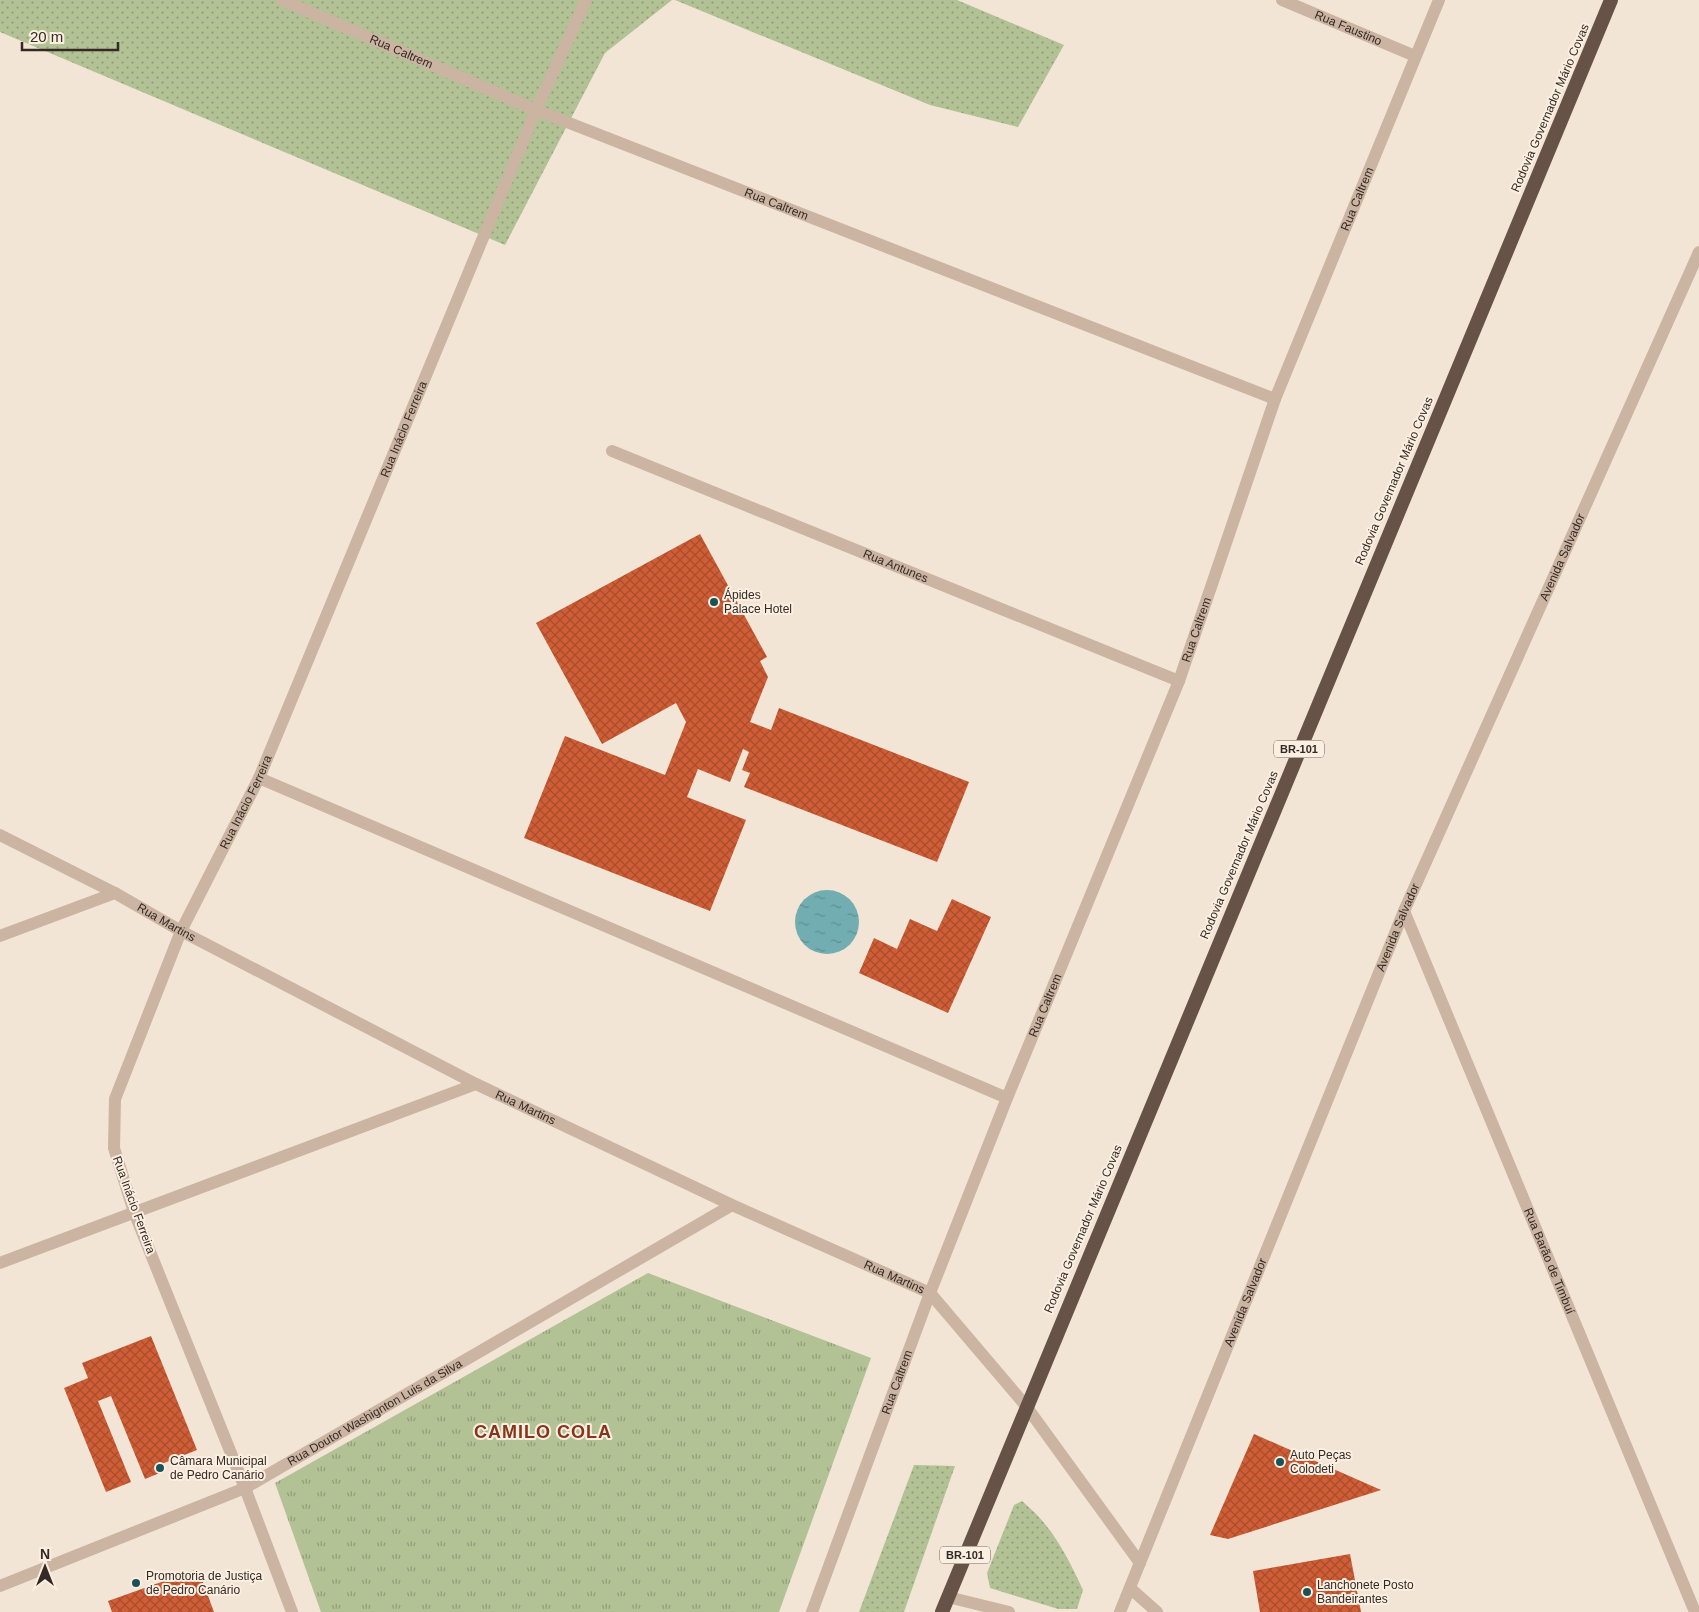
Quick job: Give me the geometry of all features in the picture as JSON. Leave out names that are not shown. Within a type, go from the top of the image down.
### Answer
[{"type":"highway","name":"Rodovia Governador Mário Covas","points":[[942,1612],[1611,0]]},
{"type":"street","name":"Rua Caltrem","points":[[282,0],[536,110],[1275,399]]},
{"type":"street","name":"Rua Inácio Ferreira","points":[[292,1612],[245,1488],[134,1212],[114,1148],[115,1099],[181,931],[258,778],[536,110],[586,0]]},
{"type":"street","name":"Rua Faustino","points":[[1282,0],[1415,56]]},
{"type":"street","name":"Rua Caltrem","points":[[812,1612],[930,1293],[1007,1098],[1179,682],[1275,399],[1439,0]]},
{"type":"street","name":"Avenida Salvador","points":[[1120,1612],[1404,910],[1699,252]]},
{"type":"street","name":"Rua Antunes","points":[[612,451],[1179,682]]},
{"type":"street","points":[[258,778],[1007,1098]]},
{"type":"street","name":"Rua Martins","points":[[0,835],[115,893],[181,931],[476,1084],[732,1205],[930,1293],[1026,1406],[1140,1563]]},
{"type":"street","points":[[0,936],[115,893]]},
{"type":"street","name":"Rua Barão de Timbuí","points":[[1404,910],[1695,1612]]},
{"type":"street","points":[[0,1263],[476,1084]]},
{"type":"street","name":"Rua Doutor Washignton Luis da Silva","points":[[0,1586],[245,1488],[732,1205]]},
{"type":"street","points":[[1130,1588],[1157,1612]]},
{"type":"street","points":[[948,1597],[1009,1612]]},
{"type":"green space","points":[[0,0],[672,0],[605,53],[505,245],[0,32]]},
{"type":"green space","points":[[675,0],[957,0],[1064,45],[1018,127],[930,105]]},
{"type":"green space","points":[[648,1273],[871,1358],[779,1612],[321,1612],[275,1483]]},
{"type":"green space","points":[[914,1465],[955,1466],[904,1612],[859,1612]]},
{"type":"green space","points":[[1022,1501],[1050,1531],[1071,1565],[1083,1590],[1077,1609],[1058,1609],[990,1588],[987,1573],[1014,1505]]},
{"type":"water","points":[[827,890],[839,893],[850,899],[856,910],[859,922],[856,934],[850,945],[839,951],[827,954],[815,951],[804,945],[798,934],[795,922],[798,910],[804,899],[815,893]]},
{"type":"building","points":[[700,534],[767,657],[760,661],[768,677],[750,722],[771,730],[779,708],[969,782],[937,862],[744,787],[750,773],[742,770],[749,752],[743,749],[730,782],[698,769],[687,797],[746,820],[710,911],[524,838],[565,736],[665,775],[686,722],[676,703],[602,744],[536,623]]},
{"type":"building","points":[[952,899],[991,917],[948,1013],[859,973],[874,938],[897,949],[910,919],[937,931]]},
{"type":"building","points":[[151,1336],[197,1450],[159,1465],[162,1472],[145,1479],[111,1396],[98,1401],[131,1482],[106,1492],[64,1388],[88,1378],[82,1363]]},
{"type":"building","name":"Auto Peças Colodeti","points":[[1254,1434],[1381,1490],[1228,1539],[1210,1535]]},
{"type":"building","name":"Lanchonete Posto Bandeirantes","points":[[1350,1554],[1361,1612],[1260,1612],[1253,1571]]},
{"type":"building","points":[[198,1569],[214,1612],[112,1612],[108,1601]]},
{"type":"place","name":"Ápides Palace Hotel","points":[[714,602]]},
{"type":"place","name":"Auto Peças Colodeti","points":[[1280,1462]]},
{"type":"place","name":"Câmara Municipal de Pedro Canário","points":[[160,1468]]},
{"type":"place","name":"Promotoria de Justiça de Pedro Canário","points":[[136,1583]]},
{"type":"place","name":"Lanchonete Posto Bandeirantes","points":[[1307,1592]]},
{"type":"district","name":"CAMILO COLA","points":[[543,1432]]}]
